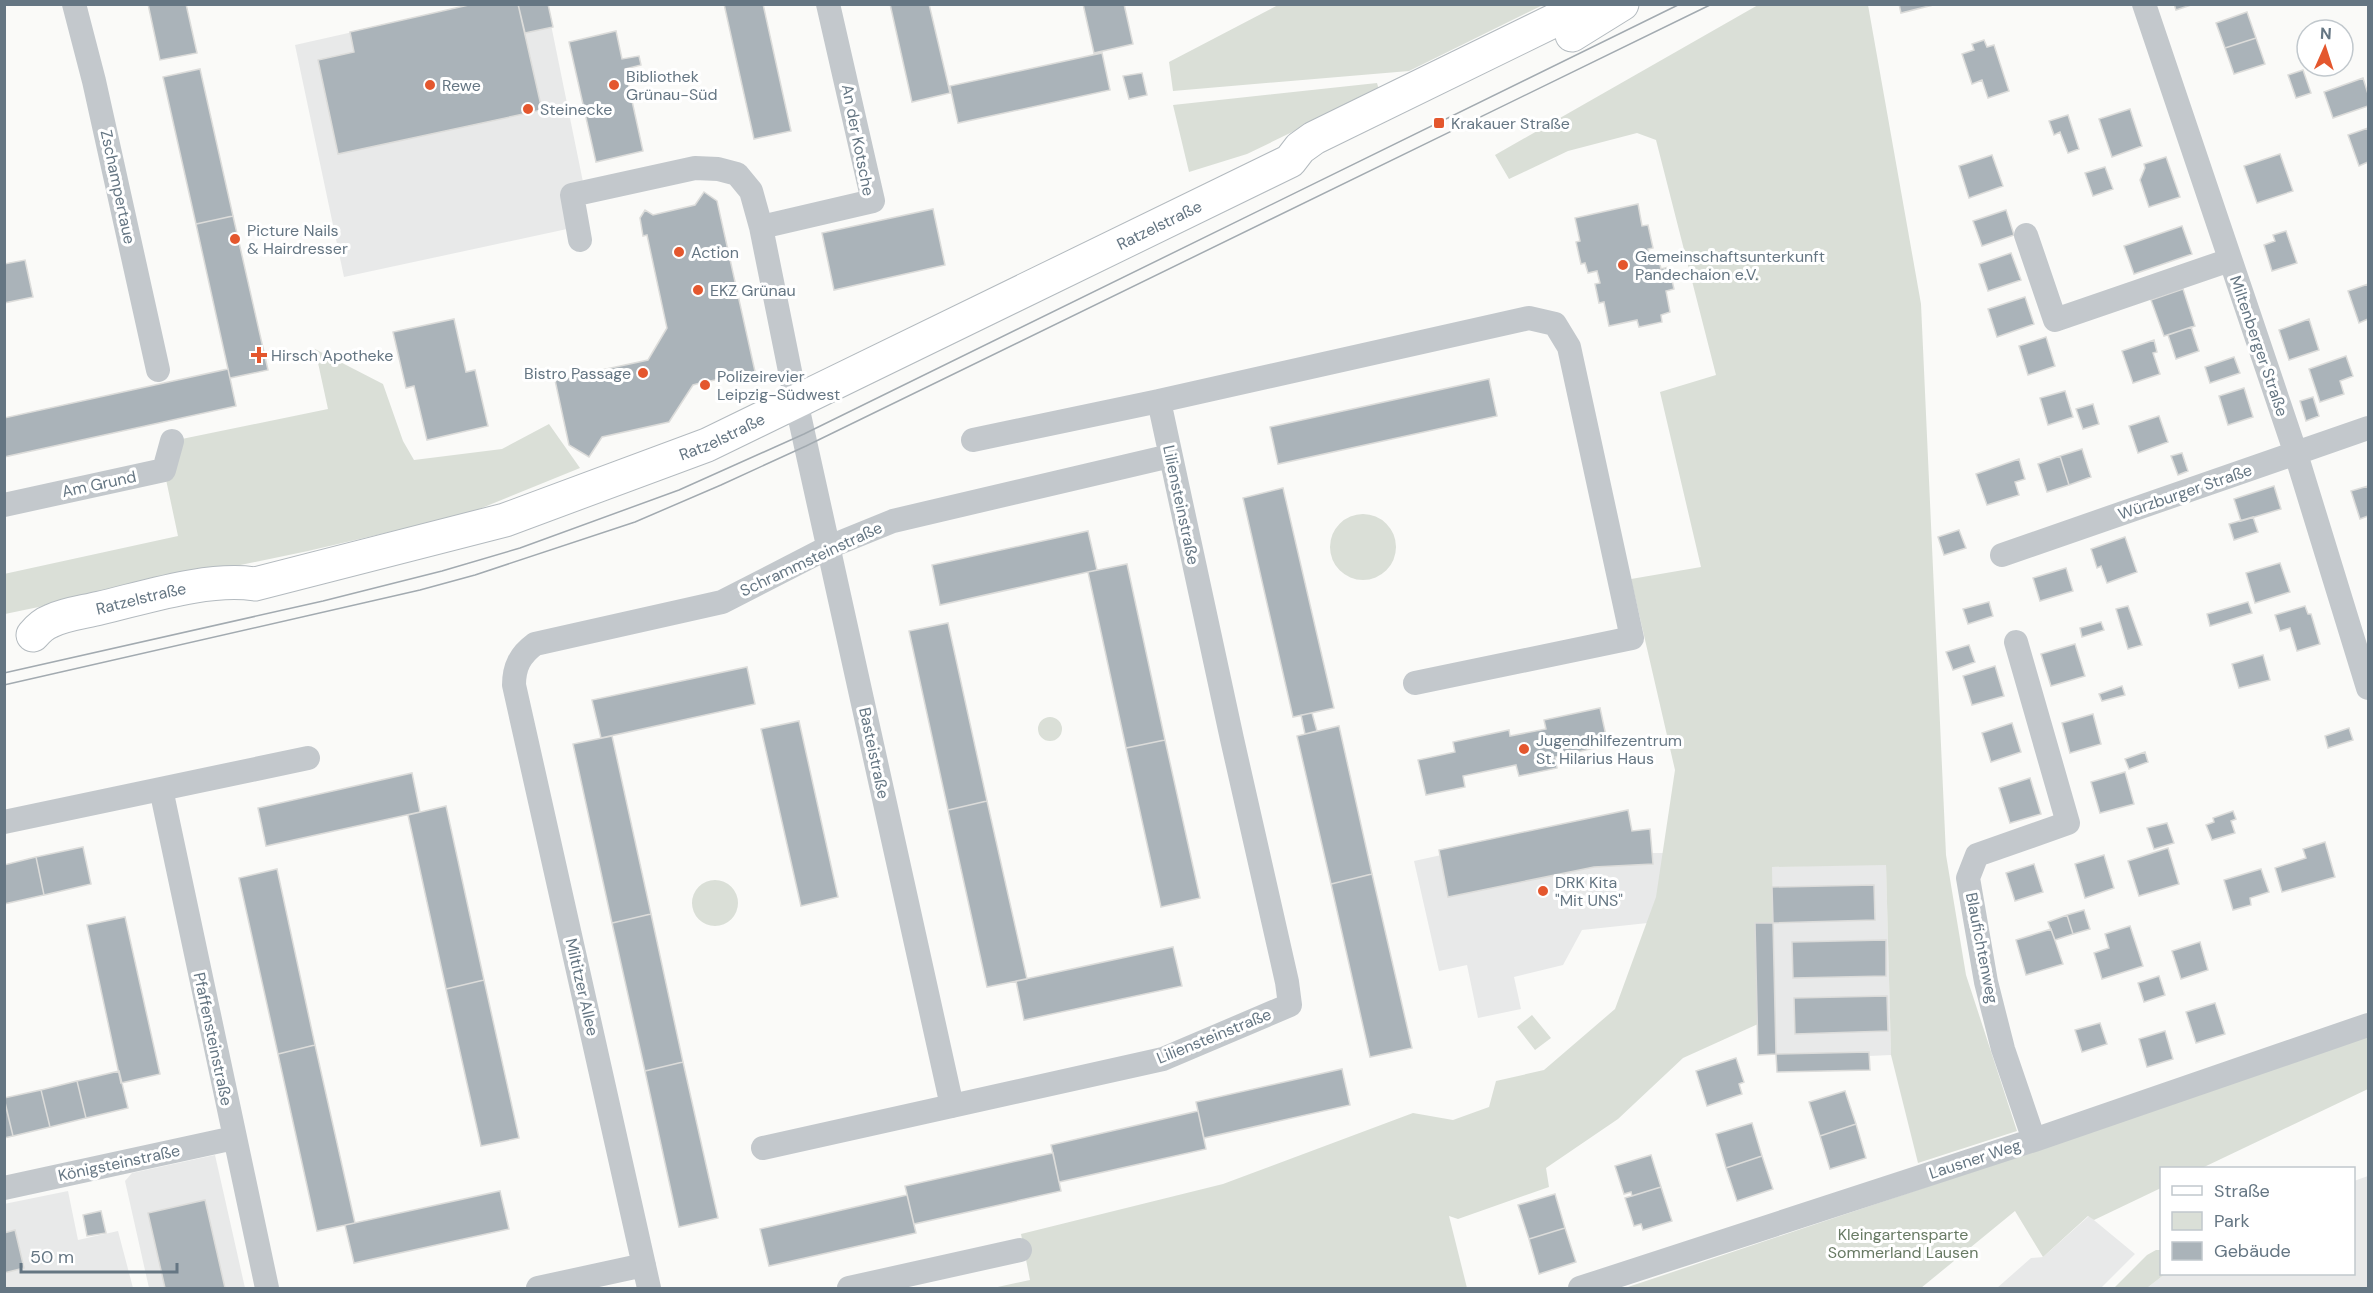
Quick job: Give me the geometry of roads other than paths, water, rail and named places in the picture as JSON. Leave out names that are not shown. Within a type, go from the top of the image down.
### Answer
[{"type":"main road","name":"Ratzelstraße","points":[[19,638],[62,636],[241,595],[255,584],[505,520],[707,445],[1290,160],[1300,148],[1314,138],[1588,4]]},
{"type":"main road","name":"Ratzelstraße","points":[[1290,160],[1303,161],[1342,147],[1580,31],[1622,4]]},
{"type":"street","name":"Zschampertaue","points":[[74,4],[94,81],[158,370]]},
{"type":"street","name":"An der Kotsche","points":[[761,227],[873,201],[828,4]]},
{"type":"street","name":"Miltenberger Straße","points":[[2144,4],[2296,454],[2368,688]]},
{"type":"street","points":[[580,240],[572,195],[695,168],[718,169],[738,174],[751,191],[761,227],[796,401]]},
{"type":"street","points":[[2026,235],[2055,320],[2230,260]]},
{"type":"street","points":[[973,440],[1159,401],[1528,318],[1555,324],[1569,347],[1632,638],[1415,683]]},
{"type":"street","name":"Basteistraße","points":[[796,401],[952,1106]]},
{"type":"street","name":"Liliensteinstraße","points":[[763,1148],[1163,1059],[1290,1005],[1287,982],[1159,401]]},
{"type":"street","name":"Würzburger Straße","points":[[2002,555],[2368,428]]},
{"type":"street","name":"Am Grund","points":[[4,505],[164,470],[172,441]]},
{"type":"street","name":"Schrammsteinstraße","points":[[514,685],[514,672],[518,662],[524,652],[535,644],[722,602],[830,547],[893,521],[1170,456]]},
{"type":"street","name":"Blaufichtenweg","points":[[2016,642],[2068,823],[1977,855],[1968,878],[1986,982],[1997,1027],[2034,1140]]},
{"type":"street","name":"Miltitzer Allee","points":[[514,685],[649,1288]]},
{"type":"street","points":[[4,822],[308,758]]},
{"type":"street","name":"Pfaffensteinstraße","points":[[160,789],[267,1288]]},
{"type":"street","name":"Lausner Weg","points":[[1580,1288],[2034,1140],[2368,1025]]},
{"type":"street","name":"Königsteinstraße","points":[[4,1188],[234,1138]]},
{"type":"street","points":[[849,1288],[1020,1250]]},
{"type":"street","points":[[538,1288],[644,1264]]},
{"type":"tram line","points":[[4,673],[323,601],[442,571],[520,548],[679,490],[804,434],[1680,4]]},
{"type":"tram line","points":[[4,685],[420,590],[475,575],[635,522],[806,446],[1712,4]]},
{"type":"place","name":"Rewe","points":[[430,85]]},
{"type":"place","name":"Bibliothek Grünau-Süd","points":[[614,85]]},
{"type":"place","name":"Steinecke","points":[[528,109]]},
{"type":"place","name":"Krakauer Straße","points":[[1439,123]]},
{"type":"place","name":"Picture Nails & Hairdresser","points":[[235,239]]},
{"type":"place","name":"Action","points":[[679,252]]},
{"type":"place","name":"Gemeinschaftsunterkunft Pandechaion e.V.","points":[[1623,265]]},
{"type":"place","name":"EKZ Grünau","points":[[698,290]]},
{"type":"place","name":"Hirsch Apotheke","points":[[259,355]]},
{"type":"place","name":"Bistro Passage","points":[[643,373]]},
{"type":"place","name":"Polizeirevier Leipzig-Südwest","points":[[705,385]]},
{"type":"place","name":"Jugendhilfezentrum St. Hilarius Haus","points":[[1524,749]]},
{"type":"place","name":"DRK Kita \"Mit UNS\"","points":[[1543,891]]},
{"type":"park label","name":"Kleingartensparte Sommerland Lausen","points":[[1903,1243]]}]
